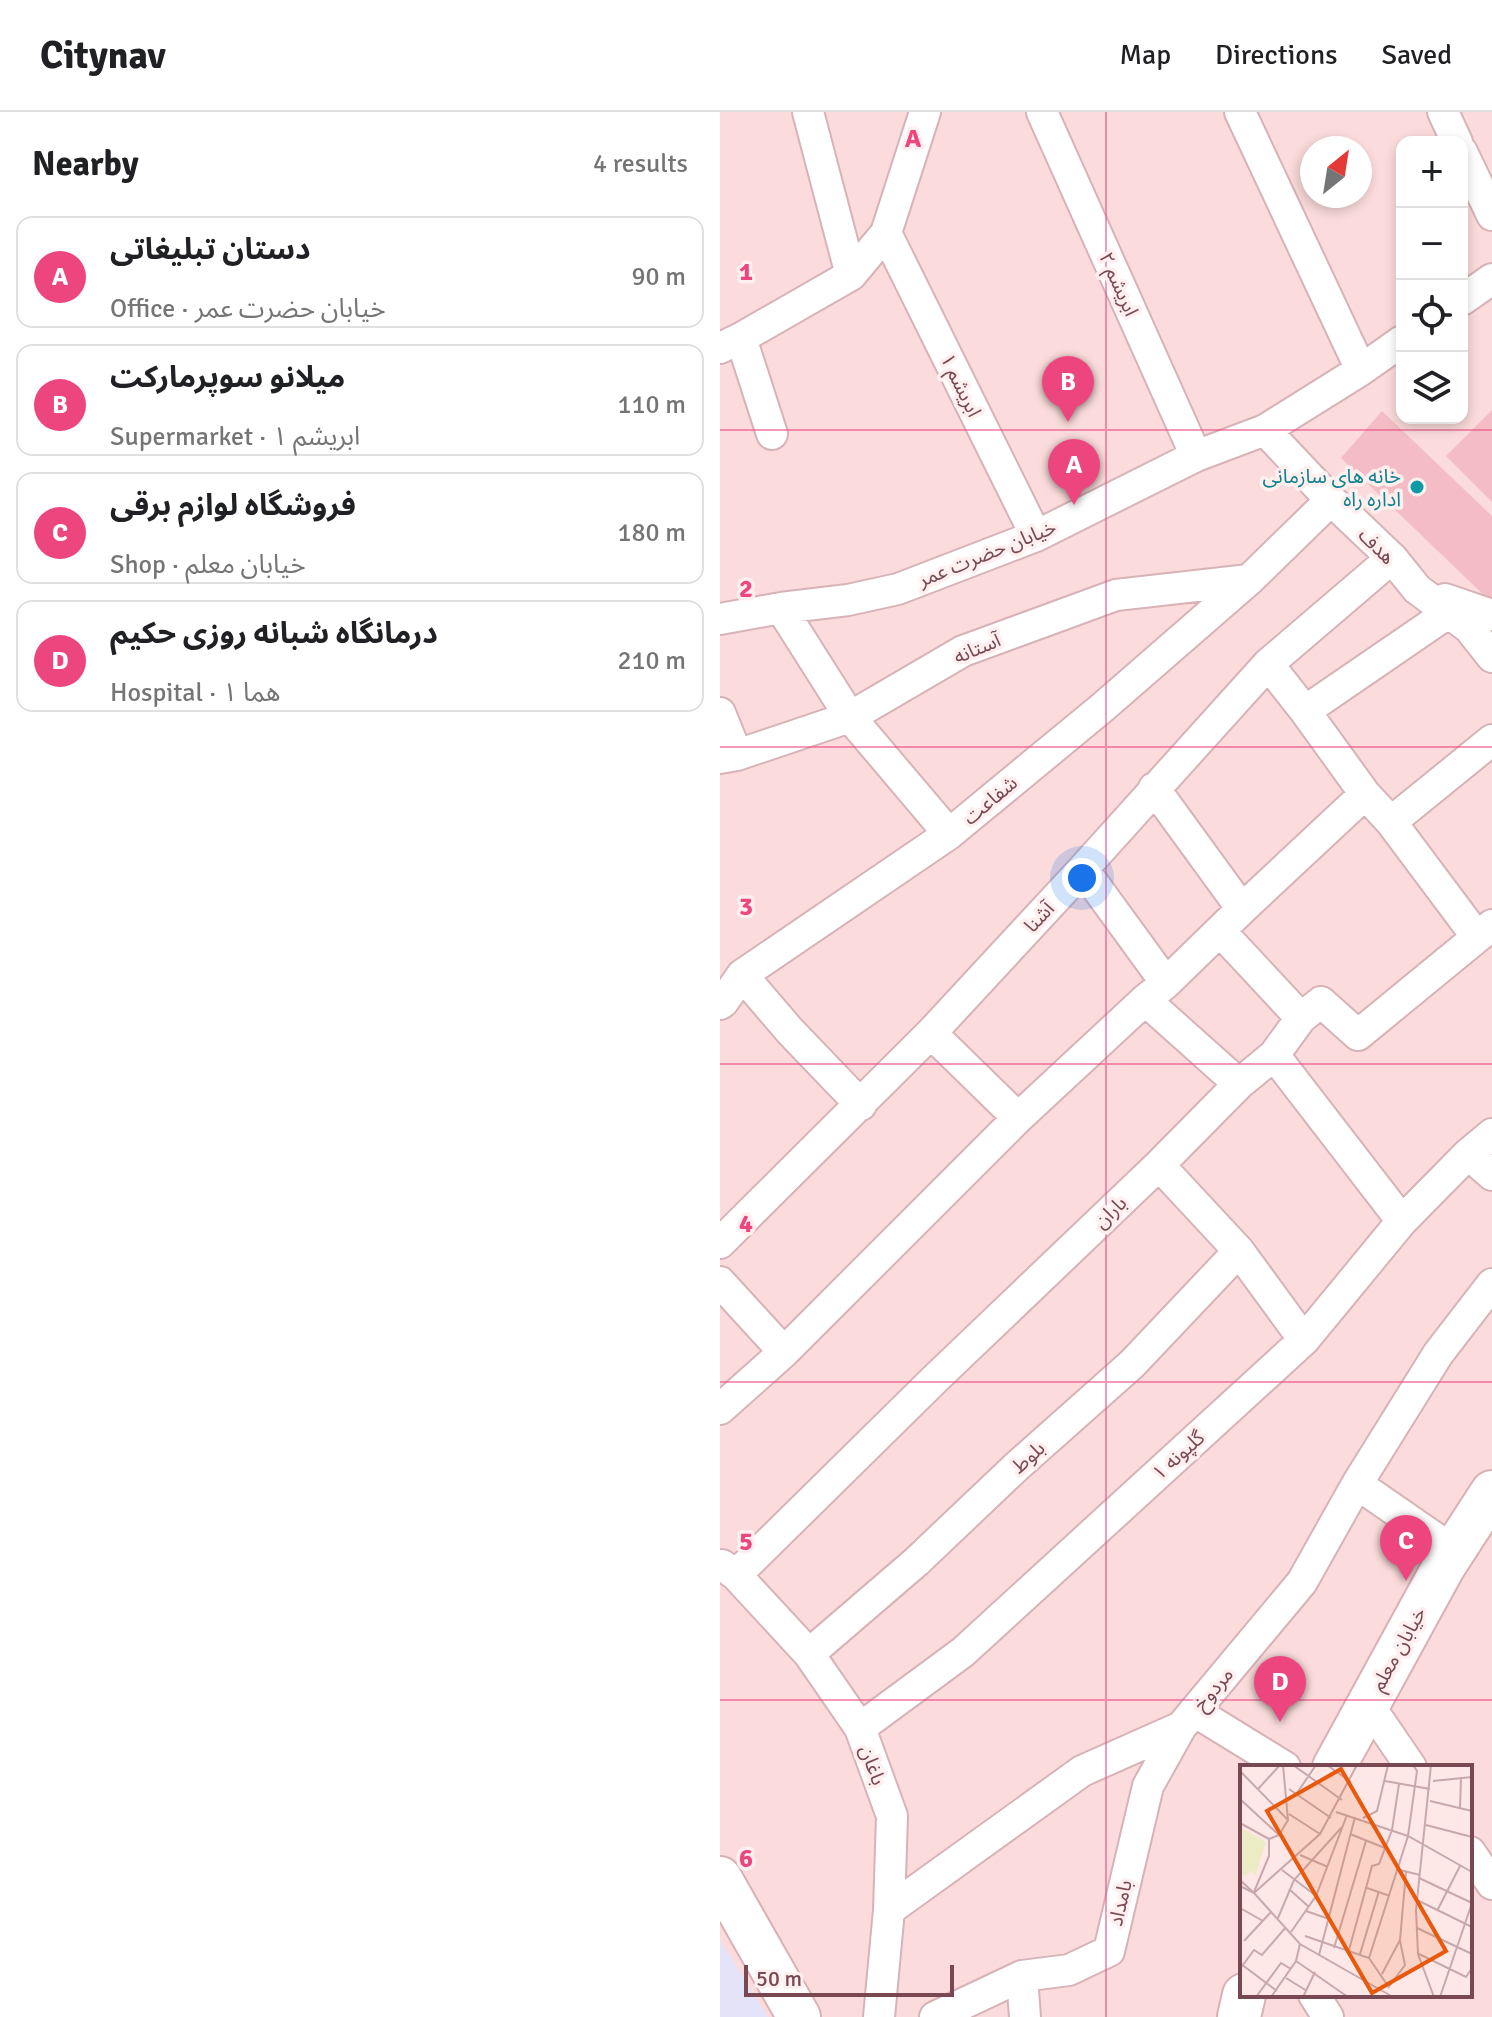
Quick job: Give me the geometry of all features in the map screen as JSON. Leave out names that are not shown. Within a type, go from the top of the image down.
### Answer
[{"type":"street","points":[[808,112],[851,275]]},
{"type":"street","points":[[772,434],[730,343],[851,275],[886,233],[925,112]]},
{"type":"street","name":"ابریشم ۲","points":[[1042,112],[1196,456]]},
{"type":"street","points":[[1240,112],[1361,370]]},
{"type":"street","points":[[1443,112],[1454,136]]},
{"type":"street","points":[[1468,165],[1492,215]]},
{"type":"street","name":"ابریشم ۱","points":[[886,233],[1036,536]]},
{"type":"street","points":[[1468,296],[1492,279]]},
{"type":"street","name":"خیابان حضرت عمر","points":[[720,619],[848,600],[898,589],[1036,536],[1196,456],[1265,430],[1396,345]]},
{"type":"street","name":"هدف","points":[[1265,430],[1331,500],[1392,558],[1417,589],[1469,628],[1492,657]]},
{"type":"street","name":"شفاعت","points":[[726,994],[949,834],[1103,707],[1249,580],[1331,500]]},
{"type":"street","name":"آشنا","points":[[721,1239],[931,1033],[1268,664],[1392,558]]},
{"type":"street","name":"آستانه","points":[[729,757],[850,717],[963,651],[1116,595],[1249,580]]},
{"type":"street","points":[[1417,589],[1492,615]]},
{"type":"street","points":[[781,608],[850,717],[949,834]]},
{"type":"street","points":[[1305,711],[1448,613]]},
{"type":"street","points":[[1220,931],[1301,1018],[1321,1002],[1358,1035],[1485,931],[1365,794],[1268,664]]},
{"type":"street","points":[[720,713],[729,757]]},
{"type":"street","points":[[1391,822],[1492,740]]},
{"type":"street","points":[[1154,788],[1242,909]]},
{"type":"street","points":[[720,1409],[784,1352],[1018,1118],[1365,794]]},
{"type":"street","points":[[1083,869],[1156,991],[1239,1084]]},
{"type":"street","points":[[726,994],[790,1031],[861,1105]]},
{"type":"street","name":"باران","points":[[728,1569],[935,1379],[1159,1165],[1239,1084],[1274,1055],[1301,1018]]},
{"type":"street","points":[[931,1033],[1018,1118]]},
{"type":"street","points":[[1274,1055],[1402,1221]]},
{"type":"street","name":"گلپونه ۱","points":[[860,1728],[963,1652],[1304,1340],[1402,1221],[1492,1134]]},
{"type":"street","points":[[1468,1154],[1492,1175]]},
{"type":"street","points":[[1159,1165],[1239,1251],[1304,1340]]},
{"type":"street","name":"بلوط","points":[[809,1654],[916,1562],[1016,1467],[1132,1364],[1239,1251]]},
{"type":"street","points":[[720,1282],[784,1352]]},
{"type":"street","name":"مردوخ","points":[[889,1910],[1082,1771],[1188,1719],[1302,1582],[1357,1484],[1438,1354],[1492,1284]]},
{"type":"street","points":[[1357,1484],[1438,1540]]},
{"type":"street","name":"خیابان معلم","points":[[1335,1765],[1444,1566],[1492,1492]]},
{"type":"street","name":"باغان","points":[[728,1569],[809,1654],[860,1728],[892,1816],[889,1910],[879,2017]]},
{"type":"street","points":[[1368,1704],[1410,1765]]},
{"type":"street","points":[[1188,1719],[1281,1765]]},
{"type":"street","name":"بامداد","points":[[935,2017],[1022,1976],[1069,1970],[1109,1951],[1148,1786],[1188,1719]]},
{"type":"street","points":[[1472,1855],[1492,1884]]},
{"type":"street","points":[[720,1878],[799,2017]]},
{"type":"street","points":[[1022,1976],[1025,2017]]},
{"type":"street","points":[[1239,2017],[1244,1997]]},
{"type":"street","points":[[1315,1997],[1328,2017]]},
{"type":"shaded area","points":[[720,112],[1492,112],[1492,2017],[720,2017]]},
{"type":"shaded area","points":[[720,1940],[768,2017],[720,2017]]},
{"type":"building","points":[[1492,410],[1492,502],[1446,456]]},
{"type":"building","name":"خانه های سازمانی اداره راه","points":[[1382,411],[1492,516],[1492,602],[1341,458]]},
{"type":"place","name":"میلانو سوپرمارکت","points":[[1068,422]]},
{"type":"place","name":"خانه های سازمانی اداره راه","points":[[1417,487]]},
{"type":"place","name":"دستان تبلیغاتی","points":[[1074,505]]},
{"type":"place","name":"فروشگاه لوازم برقی","points":[[1406,1581]]},
{"type":"place","name":"درمانگاه شبانه روزی حکیم","points":[[1280,1722]]}]
